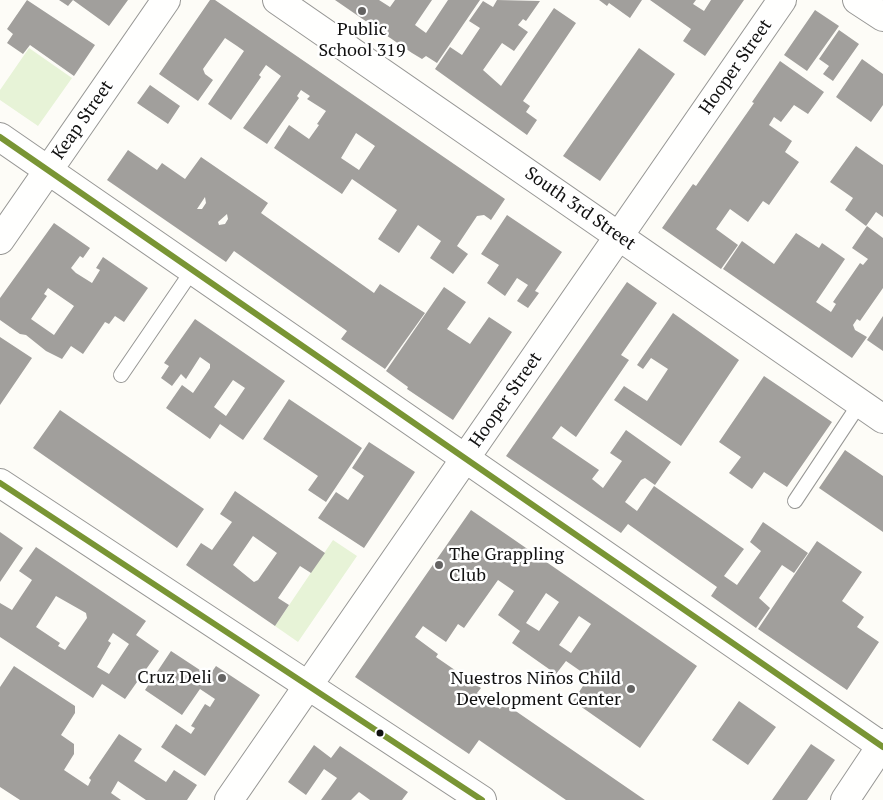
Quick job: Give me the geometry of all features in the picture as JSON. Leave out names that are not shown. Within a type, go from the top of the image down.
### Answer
[{"type":"street","name":"Keap Street","points":[[0,240],[166,0]]},
{"type":"street","name":"South 3rd Street","points":[[277,0],[883,419]]},
{"type":"street","name":"Hooper Street","points":[[229,800],[782,0]]},
{"type":"street","points":[[857,0],[883,17]]},
{"type":"street","points":[[0,137],[882,745],[845,800]]},
{"type":"street","points":[[0,483],[482,800]]},
{"type":"lane","points":[[121,375],[192,271]]},
{"type":"lane","points":[[795,501],[860,403]]},
{"type":"green space","points":[[29,48],[72,78],[38,126],[0,100],[0,90]]},
{"type":"green space","points":[[333,540],[357,556],[298,642],[275,626]]},
{"type":"building","points":[[27,0],[95,45],[74,76],[30,45],[23,54],[7,43],[13,34],[7,29]]},
{"type":"building","points":[[59,0],[73,0],[68,6]]},
{"type":"building","points":[[73,0],[128,0],[109,26]]},
{"type":"building","points":[[210,0],[215,0],[505,199],[491,220],[484,215],[477,216],[457,246],[468,254],[453,274],[430,258],[441,241],[418,225],[399,253],[378,239],[397,210],[352,179],[342,194],[274,148],[289,125],[309,139],[319,125],[317,124],[326,111],[307,99],[310,96],[301,90],[297,96],[299,98],[267,144],[243,128],[281,76],[266,65],[259,75],[261,77],[231,120],[208,104],[244,51],[225,38],[203,69],[205,74],[213,80],[198,101],[159,74]],"holes":[[[356,133],[375,146],[359,170],[341,158]]]},
{"type":"building","points":[[335,0],[379,0],[390,7],[395,0],[432,0],[415,25],[426,33],[448,0],[480,0],[437,63],[426,56],[422,59],[412,53]]},
{"type":"building","points":[[497,0],[540,1],[526,21],[523,19],[518,25],[528,32],[514,51],[502,43],[483,70],[501,86],[554,8],[576,23],[523,101],[530,106],[526,112],[537,120],[527,135],[435,69],[450,47],[462,55],[480,28],[469,21],[483,1],[493,7]]},
{"type":"building","points":[[599,0],[642,0],[630,18],[609,3],[607,6]]},
{"type":"building","points":[[650,0],[696,0],[693,4],[704,11],[711,0],[744,0],[705,56],[683,41],[691,29]]},
{"type":"building","points":[[815,10],[839,26],[807,71],[784,55]]},
{"type":"building","points":[[839,30],[859,44],[833,81],[823,74],[829,66],[819,59]]},
{"type":"building","points":[[639,48],[675,74],[600,181],[563,156]]},
{"type":"building","points":[[862,59],[883,74],[883,105],[871,122],[836,97]]},
{"type":"building","points":[[780,61],[824,92],[808,114],[794,105],[781,122],[774,117],[769,125],[792,141],[785,152],[799,162],[769,205],[763,201],[748,222],[730,209],[716,229],[738,245],[721,269],[662,228],[693,184],[696,186],[754,103],[752,102]]},
{"type":"building","points":[[150,85],[180,106],[168,124],[137,103]]},
{"type":"building","points":[[856,146],[883,165],[883,217],[876,212],[866,226],[845,210],[853,198],[830,182]]},
{"type":"building","points":[[128,150],[157,170],[162,163],[185,179],[201,157],[268,203],[261,213],[374,293],[380,284],[425,313],[385,369],[341,339],[347,331],[234,251],[226,262],[107,180]],"holes":[[[205,197],[206,203],[202,209],[197,209]],[[227,214],[228,219],[225,224],[219,225],[218,222]]]},
{"type":"building","points":[[507,215],[562,252],[535,291],[539,293],[528,308],[517,301],[528,285],[517,278],[505,296],[487,283],[499,265],[481,254]]},
{"type":"building","points":[[54,223],[90,248],[83,258],[80,256],[71,268],[76,273],[92,283],[100,270],[96,268],[103,257],[148,288],[124,322],[115,316],[109,324],[105,322],[83,354],[71,346],[62,359],[46,351],[26,335],[20,334],[0,320],[0,298]],"holes":[[[48,288],[74,306],[54,335],[31,319],[47,296],[44,294]]]},
{"type":"building","points":[[867,226],[883,238],[883,288],[860,321],[857,319],[853,325],[855,330],[867,337],[852,358],[723,269],[742,241],[774,264],[796,233],[819,248],[822,243],[845,259],[816,302],[831,312],[836,304],[833,302],[860,263],[863,265],[868,259],[852,248]]},
{"type":"building","points":[[627,282],[657,303],[621,355],[629,360],[576,437],[561,426],[552,438],[599,470],[592,479],[603,488],[622,461],[610,453],[626,430],[671,462],[655,485],[645,478],[641,480],[625,502],[637,511],[654,486],[744,549],[724,576],[737,585],[761,551],[750,542],[763,522],[808,553],[794,573],[782,565],[759,598],[770,608],[756,628],[711,596],[717,587],[628,524],[621,533],[506,456]]},
{"type":"building","points":[[444,287],[466,302],[447,329],[470,344],[489,317],[512,332],[453,420],[407,389],[408,387],[386,371]]},
{"type":"building","points":[[673,313],[739,360],[681,446],[614,400],[624,386],[647,401],[668,369],[651,358],[643,369],[637,365]]},
{"type":"building","points":[[883,316],[883,351],[867,340]]},
{"type":"building","points":[[195,319],[285,381],[243,440],[220,424],[210,439],[166,408],[182,385],[193,393],[210,368],[210,364],[200,357],[186,379],[181,374],[172,386],[161,378],[169,366],[164,363]],"holes":[[[233,380],[245,388],[226,416],[214,407]]]},
{"type":"building","points":[[0,337],[32,358],[0,405]]},
{"type":"building","points":[[764,376],[832,422],[787,487],[764,472],[752,489],[729,473],[741,457],[719,442]]},
{"type":"building","points":[[289,399],[362,448],[326,502],[308,490],[318,476],[263,439]]},
{"type":"building","points":[[60,410],[204,509],[177,548],[33,448]]},
{"type":"building","points":[[369,442],[415,472],[364,548],[318,518],[336,492],[348,500],[364,476],[352,468]]},
{"type":"building","points":[[845,450],[883,476],[883,532],[819,488]]},
{"type":"building","points":[[235,491],[325,553],[311,573],[300,566],[278,598],[289,605],[275,626],[186,565],[201,543],[212,550],[232,522],[220,514]],"holes":[[[253,536],[277,553],[258,580],[254,582],[233,565]]]},
{"type":"building","points":[[471,510],[697,666],[640,748],[573,701],[589,677],[566,661],[556,674],[512,643],[520,631],[498,615],[514,591],[498,580],[464,628],[458,624],[446,642],[423,626],[415,637],[438,654],[436,657],[481,688],[477,693],[500,709],[504,703],[645,800],[566,800],[479,740],[469,754],[355,677]],"holes":[[[546,593],[559,602],[539,631],[526,623]],[[579,616],[591,624],[571,653],[559,645]]]},
{"type":"building","points":[[0,532],[23,548],[0,582]]},
{"type":"building","points":[[817,541],[862,572],[842,601],[864,617],[857,627],[879,642],[847,690],[758,629]]},
{"type":"building","points":[[36,547],[146,621],[136,635],[159,651],[125,699],[102,684],[93,698],[0,637],[0,603],[12,610],[32,580],[19,571]],"holes":[[[56,596],[86,613],[87,618],[65,650],[58,646],[60,643],[36,627]],[[113,633],[129,644],[109,674],[97,667],[111,643],[108,641]]]},
{"type":"building","points":[[171,651],[209,676],[216,666],[260,695],[205,776],[161,747],[176,724],[191,734],[195,728],[191,726],[205,704],[210,707],[215,699],[200,689],[182,715],[145,690]]},
{"type":"building","points":[[14,666],[75,706],[75,713],[61,735],[74,744],[74,754],[64,770],[88,786],[91,780],[89,778],[119,734],[142,749],[134,761],[166,782],[174,770],[197,785],[187,800],[146,800],[118,781],[111,793],[121,800],[20,800],[0,787],[0,687]]},
{"type":"building","points":[[739,701],[776,727],[748,765],[712,740]]},
{"type":"building","points":[[811,744],[835,760],[807,800],[772,800]]},
{"type":"building","points":[[314,745],[331,758],[340,746],[408,792],[402,800],[370,800],[359,792],[351,800],[321,800],[337,778],[324,769],[306,795],[288,782]]},
{"type":"transit line","points":[[0,137],[883,747]]},
{"type":"transit line","points":[[0,483],[482,800]]},
{"type":"place","name":"Public School 319","points":[[362,11]]},
{"type":"place","name":"The Grappling Club","points":[[439,565]]},
{"type":"place","name":"Cruz Deli","points":[[222,678]]},
{"type":"place","name":"Nuestros Niños Child Development Center","points":[[631,689]]}]
